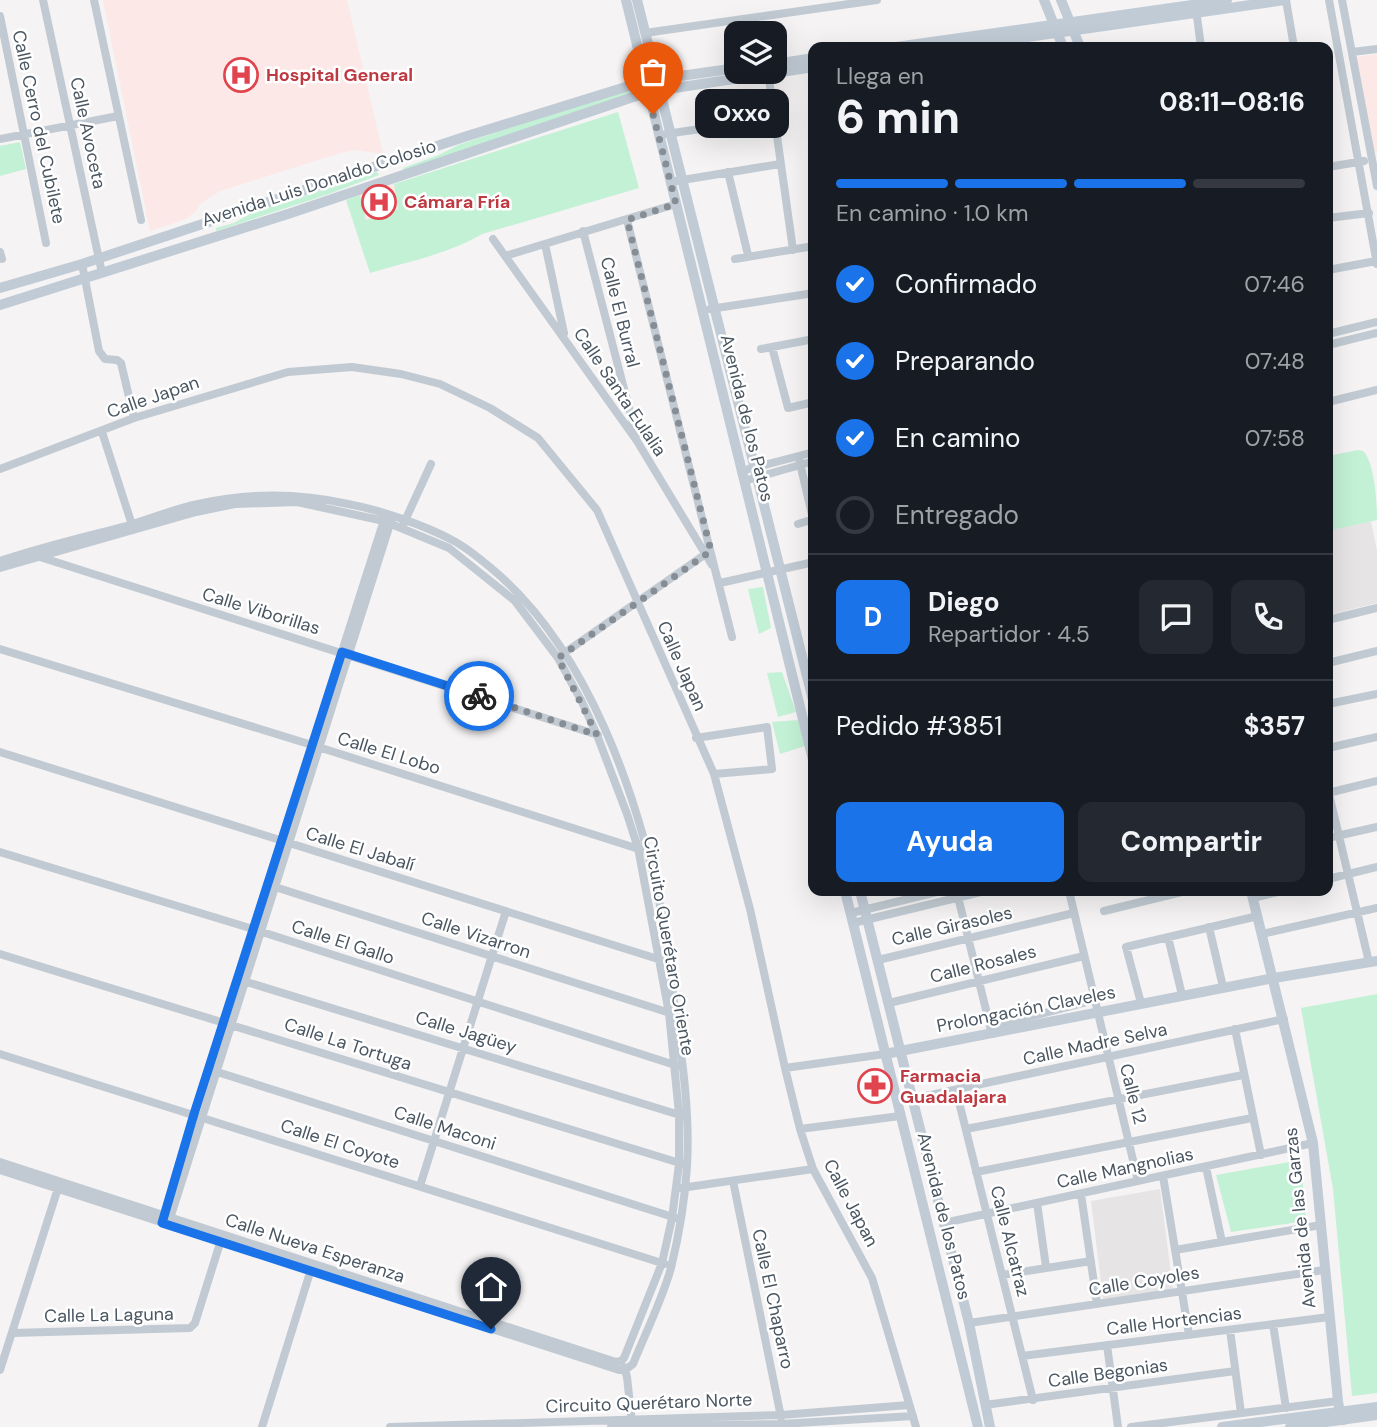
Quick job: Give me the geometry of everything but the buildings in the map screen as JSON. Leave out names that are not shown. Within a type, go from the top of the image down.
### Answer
[{"type":"street","name":"Calle Avoceta","points":[[43,0],[102,273]]},
{"type":"street","points":[[94,0],[141,220]]},
{"type":"street","name":"Avenida de los Patos","points":[[626,0],[808,740]]},
{"type":"street","name":"Avenida de los Patos","points":[[637,0],[808,680]]},
{"type":"street","points":[[645,33],[877,0]]},
{"type":"street","points":[[1044,0],[1076,42]]},
{"type":"street","points":[[1061,0],[1063,42]]},
{"type":"street","points":[[1196,9],[1227,0]]},
{"type":"street","points":[[987,42],[1062,27],[1285,0],[1293,42]]},
{"type":"street","points":[[1329,0],[1377,262],[1333,269]]},
{"type":"street","points":[[1342,0],[1375,159],[1377,186]]},
{"type":"street","points":[[1196,9],[1200,42]]},
{"type":"street","name":"Calle Cerro del Cubilete","points":[[0,16],[46,243]]},
{"type":"street","points":[[1352,52],[1377,49]]},
{"type":"street","points":[[787,67],[808,64]]},
{"type":"street","points":[[646,87],[724,71]]},
{"type":"street","points":[[658,84],[724,75]]},
{"type":"street","points":[[771,84],[793,250]]},
{"type":"street","name":"Avenida Luis Donaldo Colosio","points":[[0,288],[82,264],[464,137],[646,87]]},
{"type":"street","name":"Avenida Luis Donaldo Colosio","points":[[0,305],[291,213],[646,87]]},
{"type":"street","points":[[0,139],[118,116]]},
{"type":"street","points":[[659,136],[774,118]]},
{"type":"street","points":[[1333,166],[1375,159]]},
{"type":"street","points":[[670,182],[780,164]]},
{"type":"street","points":[[728,173],[748,255]]},
{"type":"street","points":[[505,256],[676,204]]},
{"type":"street","points":[[1333,217],[1369,213]]},
{"type":"street","points":[[561,655],[708,553],[627,220]]},
{"type":"street","name":"Calle El Burral","points":[[583,232],[637,441]]},
{"type":"street","name":"Calle Santa Eulalia","points":[[493,239],[637,441],[708,553],[720,583],[732,637]]},
{"type":"street","points":[[545,244],[565,338]]},
{"type":"street","points":[[735,258],[808,247]]},
{"type":"street","points":[[82,264],[99,351],[105,359],[121,363],[134,418]]},
{"type":"street","points":[[702,312],[808,293]]},
{"type":"street","points":[[1333,333],[1377,322]]},
{"type":"street","points":[[1333,344],[1377,333]]},
{"type":"street","points":[[761,349],[808,341]]},
{"type":"street","points":[[772,347],[788,408],[808,403]]},
{"type":"street","name":"Calle Japan","points":[[0,469],[104,436],[134,418],[288,372],[352,367],[401,374],[440,384],[490,408],[538,438],[597,510],[714,774],[750,909],[800,1129],[813,1168],[872,1278],[916,1427]]},
{"type":"street","points":[[1333,401],[1377,390]]},
{"type":"street","points":[[104,436],[132,528]]},
{"type":"street","points":[[743,476],[808,455]]},
{"type":"street","points":[[800,460],[808,461]]},
{"type":"street","points":[[800,460],[808,494]]},
{"type":"street","points":[[403,525],[431,464]]},
{"type":"street","name":"Circuito Querétaro Oriente","points":[[0,568],[132,528],[196,504],[299,496],[403,525],[449,548],[489,573],[561,655],[589,697],[608,737],[635,808],[659,959],[672,1014]]},
{"type":"street","points":[[166,1221],[388,519]]},
{"type":"street","points":[[798,524],[808,521]]},
{"type":"street","name":"Circuito Querétaro Oriente","points":[[0,561],[26,552],[132,528]]},
{"type":"street","name":"Calle Viborillas","points":[[26,552],[173,601],[608,737]]},
{"type":"street","points":[[720,583],[808,563]]},
{"type":"street","points":[[1333,619],[1377,608]]},
{"type":"street","name":"Calle El Lobo","points":[[0,649],[643,850]]},
{"type":"street","points":[[1333,662],[1377,651]]},
{"type":"street","name":"Circuito Querétaro Oriente","points":[[561,655],[597,735],[643,850],[670,962],[672,1014],[679,1066],[683,1165],[667,1264],[624,1358],[623,1366]]},
{"type":"street","points":[[1333,704],[1377,694]]},
{"type":"street","points":[[696,738],[767,727],[772,769],[714,774]]},
{"type":"street","points":[[1333,747],[1377,737]]},
{"type":"street","name":"Calle El Jabalí","points":[[0,752],[670,962]]},
{"type":"street","points":[[1333,791],[1377,781]]},
{"type":"street","points":[[1333,812],[1373,961]]},
{"type":"street","points":[[1333,837],[1377,827]]},
{"type":"street","name":"Calle El Gallo","points":[[0,852],[257,930],[679,1066]]},
{"type":"street","points":[[1333,878],[1377,867]]},
{"type":"street","name":"Calle Vizarron","points":[[271,886],[672,1014]]},
{"type":"street","name":"Avenida de los Patos","points":[[846,896],[978,1427]]},
{"type":"street","name":"Avenida de los Patos","points":[[861,896],[969,1323],[990,1427]]},
{"type":"street","points":[[866,914],[909,896]]},
{"type":"street","points":[[852,918],[962,896]]},
{"type":"street","name":"Calle 12","points":[[1070,896],[1138,1181]]},
{"type":"street","points":[[1104,911],[1166,896]]},
{"type":"street","name":"Avenida de las Garzas","points":[[1253,896],[1313,1143],[1329,1317],[1342,1415]]},
{"type":"street","points":[[958,897],[991,1030],[1095,1000]]},
{"type":"street","points":[[1262,934],[1377,908]]},
{"type":"street","points":[[420,1186],[506,911]]},
{"type":"street","name":"Calle Girasoles","points":[[878,960],[1074,913]]},
{"type":"street","points":[[1141,1003],[1126,947],[1258,916]]},
{"type":"street","points":[[1209,927],[1223,988]]},
{"type":"street","points":[[1168,937],[1182,995]]},
{"type":"street","name":"Calle La Tortuga","points":[[0,954],[683,1165]]},
{"type":"street","name":"Calle Rosales","points":[[889,1003],[1084,956]]},
{"type":"street","name":"Prolongación Claveles","points":[[785,1068],[900,1052],[991,1030],[1098,1014],[1182,995],[1373,961]]},
{"type":"street","name":"Calle Jagüey","points":[[241,980],[682,1115]]},
{"type":"street","name":"Calle Madre Selva","points":[[912,1099],[1284,1019]]},
{"type":"street","points":[[1235,1029],[1261,1155]]},
{"type":"street","name":"Calle El Coyote","points":[[0,1054],[667,1264]]},
{"type":"street","name":"Calle Maconi","points":[[212,1070],[676,1218]]},
{"type":"street","points":[[966,1129],[1243,1075]]},
{"type":"street","name":"Calle Alcatraz","points":[[956,1090],[1033,1399]]},
{"type":"street","points":[[800,1129],[901,1116]]},
{"type":"street","points":[[976,1172],[1252,1118]]},
{"type":"street","points":[[906,1136],[921,1132]]},
{"type":"street","name":"Calle Mangnolias","points":[[944,1223],[1313,1143]]},
{"type":"street","name":"Calle Nueva Esperanza","points":[[0,1162],[59,1186]]},
{"type":"street","points":[[1206,1167],[1222,1242]]},
{"type":"street","points":[[680,1188],[813,1168]]},
{"type":"street","name":"Calle Nueva Esperanza","points":[[0,1170],[166,1221],[220,1243],[312,1267]]},
{"type":"street","points":[[1163,1176],[1189,1335]]},
{"type":"street","name":"Calle El Chaparro","points":[[733,1181],[781,1419]]},
{"type":"street","points":[[0,1370],[59,1186]]},
{"type":"street","points":[[1081,1194],[1097,1304]]},
{"type":"street","points":[[1037,1203],[1046,1268]]},
{"type":"street","name":"Calle Nueva Esperanza","points":[[166,1221],[223,1234],[312,1267],[623,1366]]},
{"type":"street","points":[[1175,1250],[1321,1225]]},
{"type":"street","name":"Calle La Laguna","points":[[12,1333],[190,1328],[195,1323],[223,1234]]},
{"type":"street","points":[[1002,1275],[1091,1261]]},
{"type":"street","points":[[262,1427],[312,1267]]},
{"type":"street","name":"Calle Coyoles","points":[[969,1323],[1324,1270]]},
{"type":"street","name":"Calle Hortencias","points":[[1022,1356],[1329,1317]]},
{"type":"street","points":[[1273,1324],[1286,1408]]},
{"type":"street","points":[[1230,1330],[1241,1413]]},
{"type":"street","points":[[1107,1345],[1118,1427]]},
{"type":"street","points":[[623,1366],[632,1422]]},
{"type":"street","name":"Calle Begonias","points":[[985,1405],[1236,1371]]},
{"type":"street","name":"Circuito Querétaro Norte","points":[[781,1419],[909,1405]]},
{"type":"street","points":[[1290,1427],[1377,1407]]},
{"type":"street","points":[[1131,1427],[1286,1408],[1342,1415]]},
{"type":"street","points":[[1222,1427],[1342,1415],[1377,1415]]},
{"type":"street","name":"Circuito Querétaro Norte","points":[[390,1427],[913,1416]]},
{"type":"street","name":"Circuito Querétaro Norte","points":[[611,1427],[632,1422]]},
{"type":"shaded area","name":"Hospital General","points":[[103,0],[347,0],[383,154],[355,150],[340,153],[220,191],[200,204],[186,219],[150,231]]},
{"type":"shaded area","points":[[1377,54],[1377,152],[1375,153],[1357,57]]},
{"type":"shaded area","name":"Cámara Fría","points":[[394,184],[399,209],[366,220],[360,195]]},
{"type":"shaded area","points":[[1371,521],[1377,551],[1377,603],[1333,614],[1333,530]]},
{"type":"shaded area","points":[[1160,1189],[1173,1289],[1103,1299],[1091,1201]]},
{"type":"green space","points":[[637,86],[639,90],[405,171],[403,168],[458,145]]},
{"type":"green space","points":[[618,112],[639,188],[482,234],[441,252],[370,273],[346,200],[360,195],[366,220],[398,209],[394,184]]},
{"type":"green space","points":[[20,142],[26,169],[0,176],[0,146]]},
{"type":"green space","points":[[377,172],[379,175],[329,194],[216,231],[216,228],[234,223],[252,213]]},
{"type":"green space","points":[[1363,451],[1373,473],[1377,520],[1333,530],[1333,455]]},
{"type":"green space","points":[[763,587],[771,628],[759,634],[748,589]]},
{"type":"green space","points":[[782,672],[796,712],[778,717],[767,673]]},
{"type":"green space","points":[[798,720],[805,746],[780,754],[772,722]]},
{"type":"green space","points":[[1377,994],[1377,1393],[1352,1396],[1333,1189],[1301,1008]]},
{"type":"green space","points":[[1301,1160],[1306,1221],[1231,1232],[1216,1175]]},
{"type":"way so far","points":[[479,696],[597,735],[558,658],[711,551],[627,220],[676,204],[653,114]]},
{"type":"place","name":"Hospital General","points":[[241,75]]},
{"type":"place","name":"Oxxo","points":[[653,114]]},
{"type":"place","name":"Cámara Fría","points":[[379,202]]},
{"type":"place","name":"Farmacia Guadalajara","points":[[875,1086]]},
{"type":"route","points":[[479,696],[342,652],[194,1114],[162,1223],[491,1329]]}]
